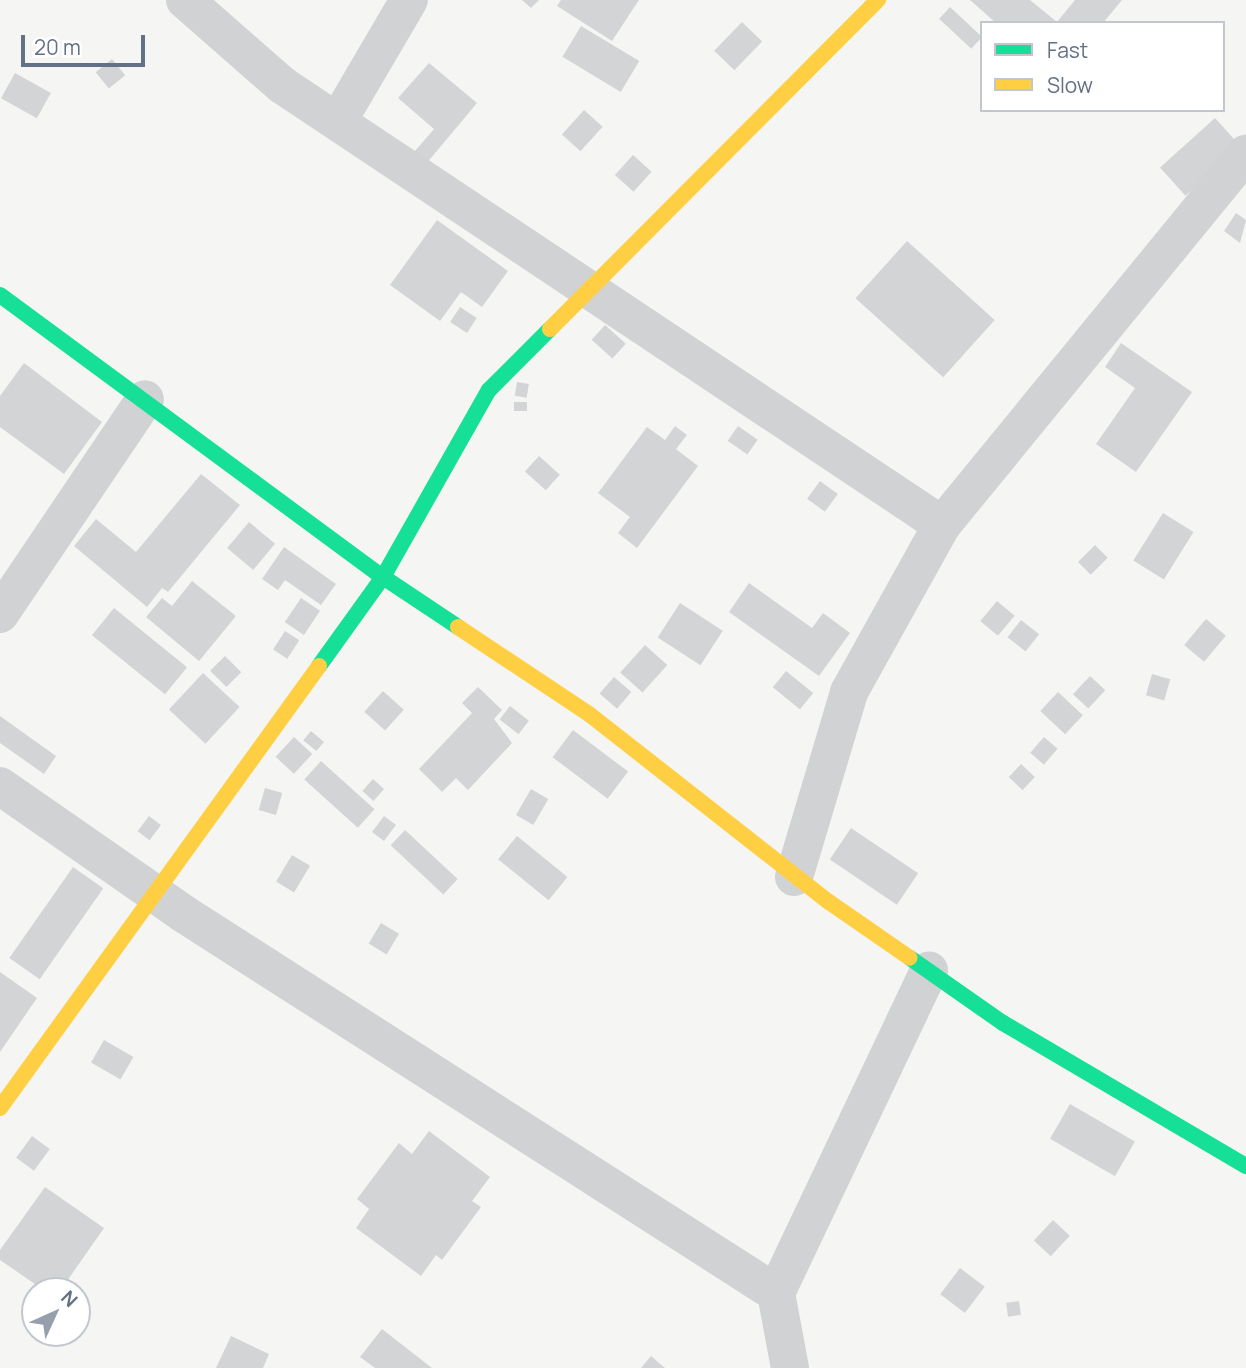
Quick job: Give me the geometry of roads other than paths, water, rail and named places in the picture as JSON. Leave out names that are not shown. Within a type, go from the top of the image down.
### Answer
[{"type":"street","points":[[185,0],[282,85],[587,291],[942,525]]},
{"type":"street","points":[[338,121],[409,0]]},
{"type":"street","points":[[0,1108],[153,892],[383,577],[489,390],[878,0]]},
{"type":"street","points":[[794,877],[849,692],[942,525],[1246,153]]},
{"type":"street","points":[[0,295],[145,399],[383,577],[589,714],[794,877],[1003,1023],[1246,1166]]},
{"type":"street","points":[[0,614],[145,399]]},
{"type":"street","points":[[0,786],[153,892],[776,1293]]},
{"type":"street","points":[[790,1368],[776,1293],[929,971]]}]
